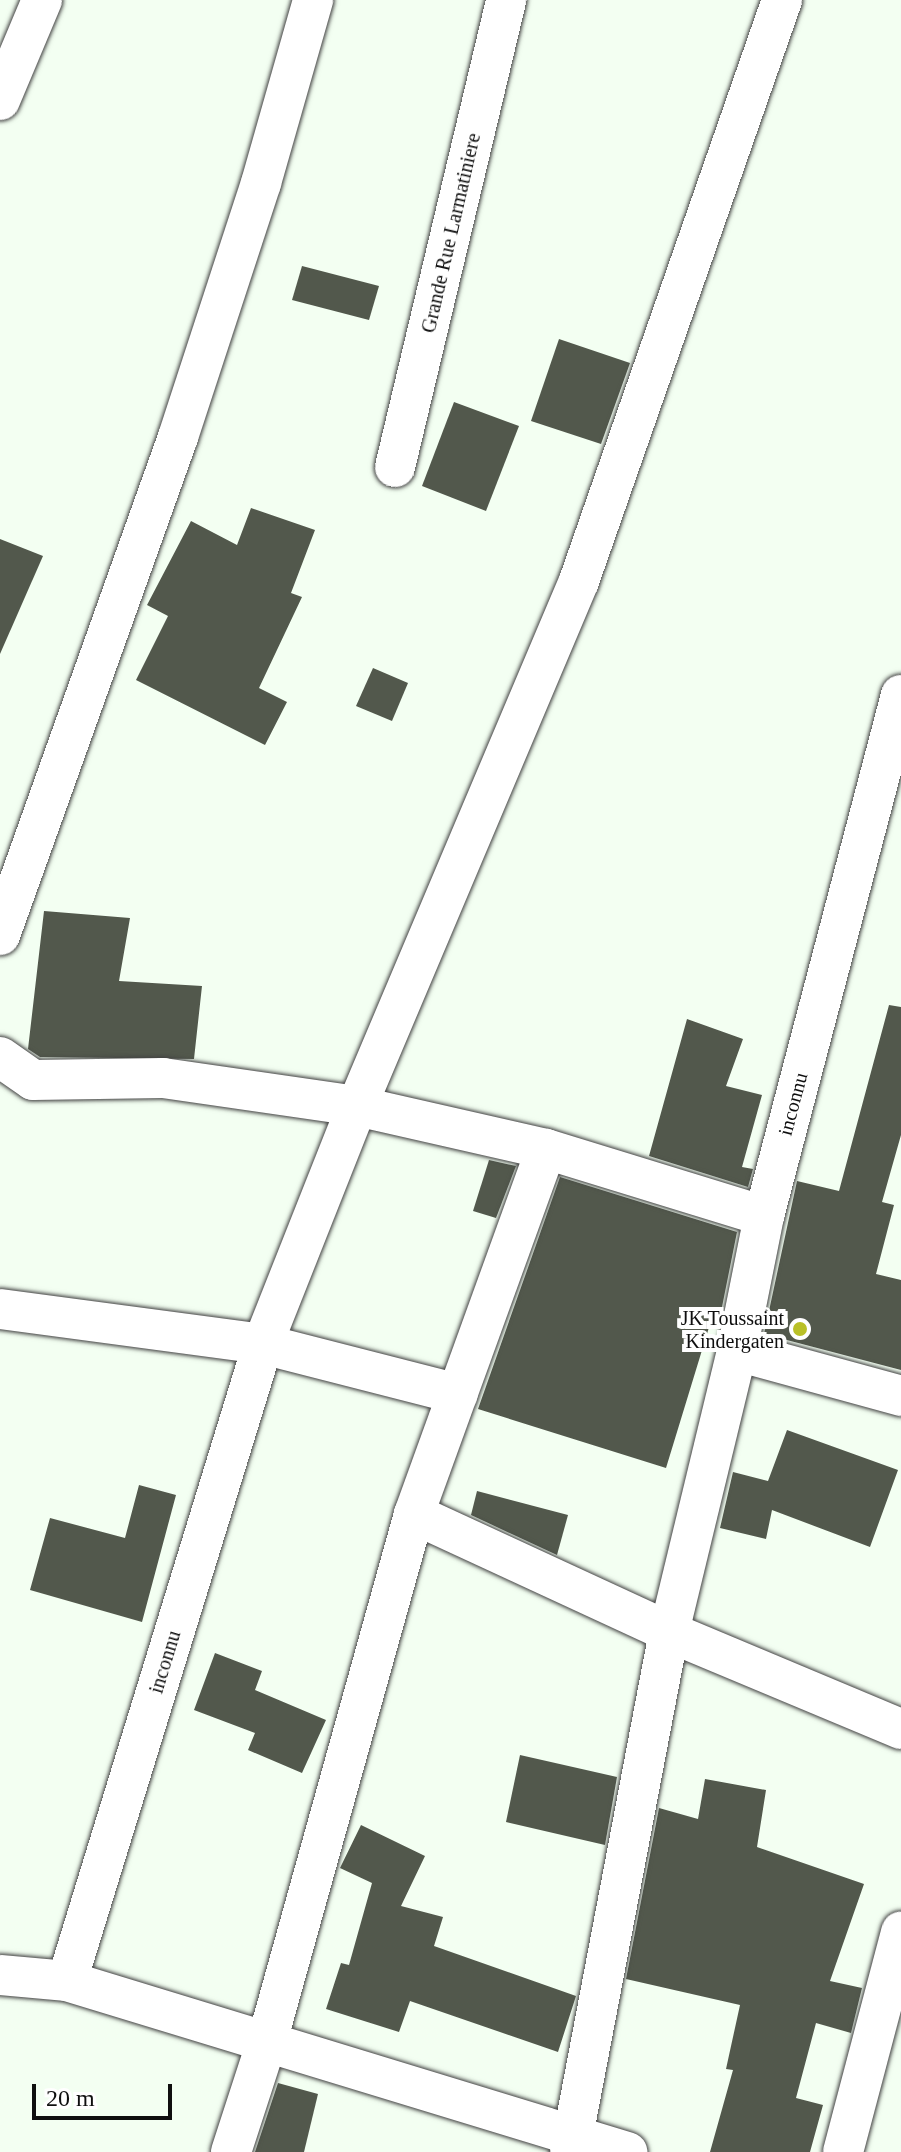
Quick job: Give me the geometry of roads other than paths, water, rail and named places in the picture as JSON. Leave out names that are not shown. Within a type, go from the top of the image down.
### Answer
[{"type":"street","points":[[0,100],[42,0]]},
{"type":"street","points":[[0,935],[178,437],[261,183],[313,0]]},
{"type":"street","name":"Grande Rue Larmatiniere","points":[[395,467],[506,0]]},
{"type":"street","name":"inconnu","points":[[67,1981],[263,1344],[357,1106],[579,581],[782,0]]},
{"type":"street","name":"inconnu","points":[[572,2143],[669,1632],[737,1351],[764,1216],[901,695]]},
{"type":"street","points":[[0,1057],[33,1080],[163,1078],[357,1106],[546,1149],[764,1216]]},
{"type":"street","points":[[231,2152],[268,2038],[414,1514],[546,1149]]},
{"type":"street","points":[[0,1309],[263,1344],[458,1394]]},
{"type":"street","points":[[737,1351],[901,1396]]},
{"type":"street","points":[[414,1514],[669,1632],[901,1729]]},
{"type":"street","points":[[843,2152],[901,1932]]},
{"type":"street","points":[[0,1975],[67,1981],[268,2038],[572,2143],[627,2152]]},
{"type":"place","name":"JK Toussaint Kindergaten","points":[[800,1329]]}]
